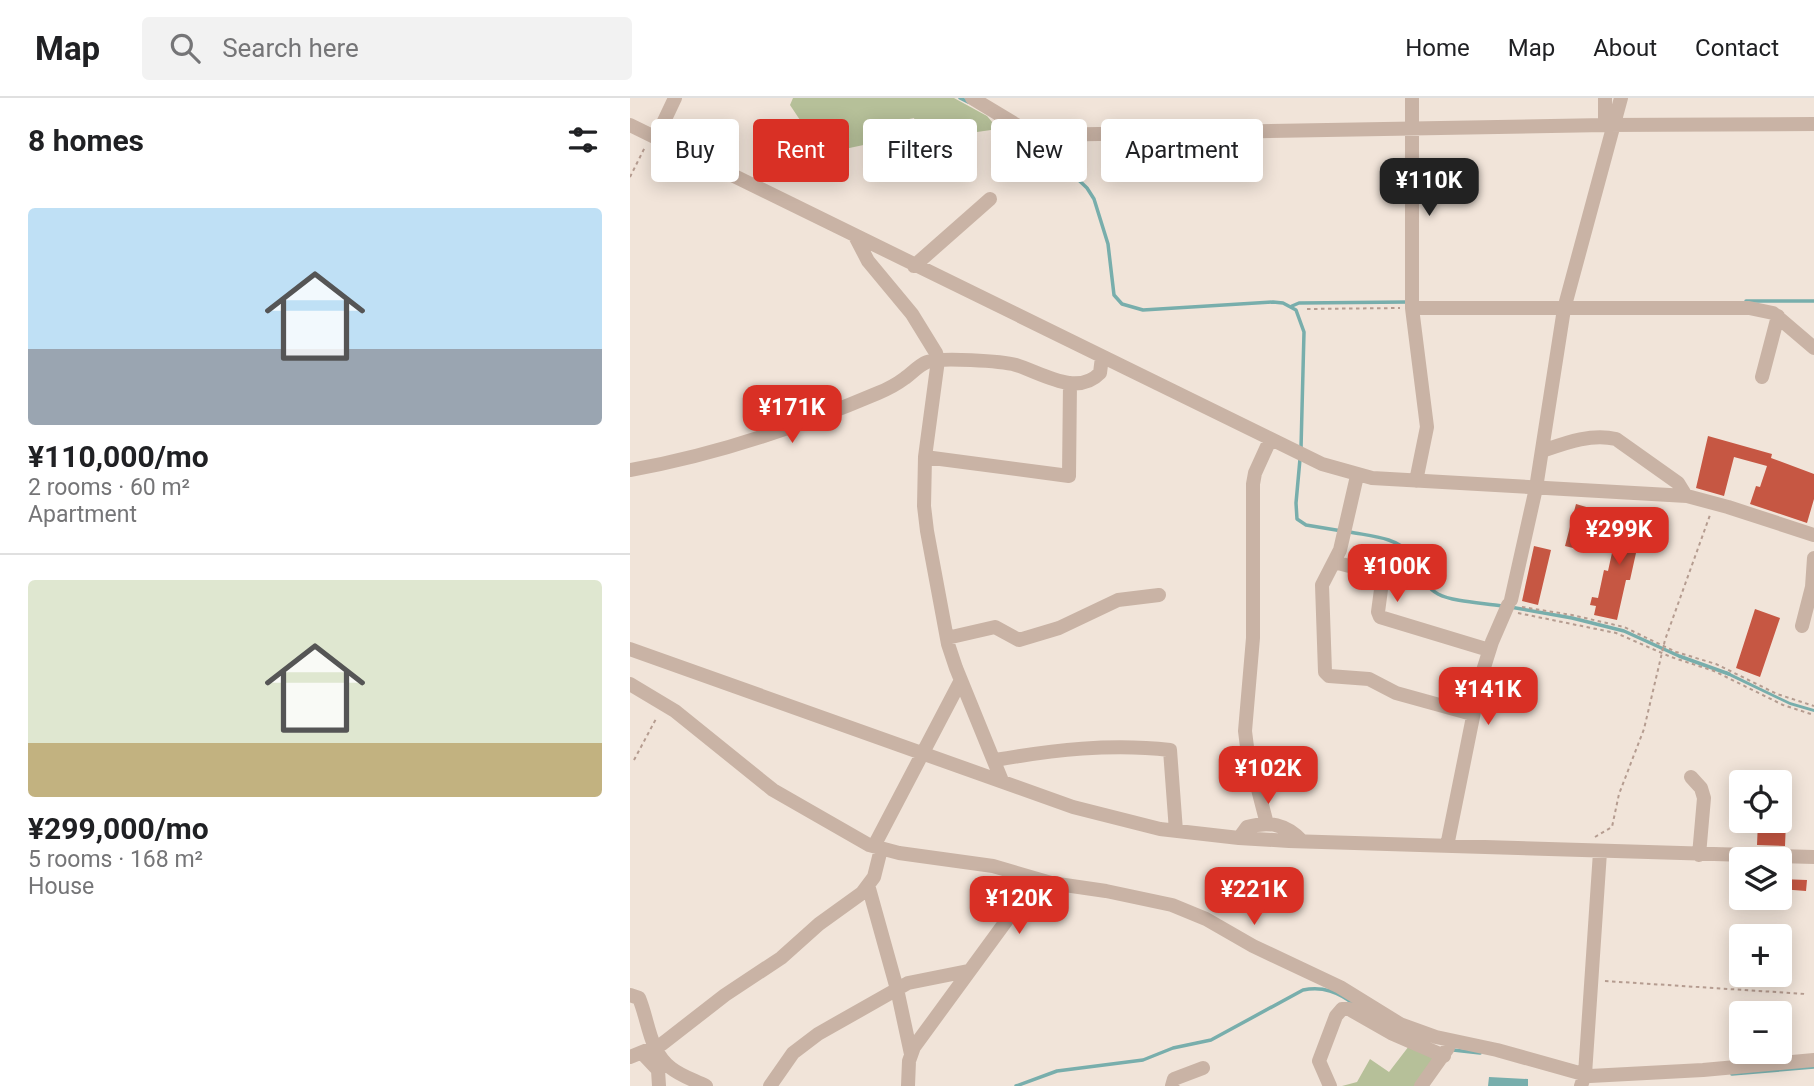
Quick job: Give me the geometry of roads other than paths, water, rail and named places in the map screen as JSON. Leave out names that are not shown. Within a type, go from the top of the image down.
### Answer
[{"type":"street","points":[[663,119],[676,98]]},
{"type":"street","points":[[972,98],[1025,130],[1041,135],[1814,124]]},
{"type":"street","points":[[1412,98],[1412,308],[1427,427],[1416,481]]},
{"type":"street","points":[[1605,98],[1609,125]]},
{"type":"street","points":[[1447,846],[1472,714],[1489,650],[1509,606],[1536,488],[1564,309],[1609,125],[1621,98]]},
{"type":"street","points":[[630,125],[651,135]]},
{"type":"street","points":[[739,179],[1270,440],[1322,464],[1357,476],[1686,496],[1714,502],[1814,535]]},
{"type":"street","points":[[914,266],[990,199]]},
{"type":"street","points":[[855,236],[869,261],[919,324],[937,360],[925,457],[924,506],[947,638],[1002,781]]},
{"type":"street","points":[[1412,308],[1749,307],[1778,316],[1814,348]]},
{"type":"street","points":[[1762,377],[1778,316]]},
{"type":"street","points":[[630,470],[716,452],[776,432],[879,393],[905,379],[926,362],[1003,362],[1070,383],[1088,383],[1100,373],[1102,357]]},
{"type":"street","points":[[925,457],[1069,476],[1070,383]]},
{"type":"street","points":[[1542,452],[1582,439],[1616,439],[1678,483],[1686,496]]},
{"type":"street","points":[[1267,824],[1245,730],[1253,638],[1252,484],[1270,440]]},
{"type":"street","points":[[1357,476],[1340,550],[1322,585],[1326,674],[1331,677],[1369,679],[1401,694],[1472,714]]},
{"type":"street","points":[[1802,626],[1810,594],[1814,558]]},
{"type":"street","points":[[1334,562],[1380,574],[1380,617],[1489,650]]},
{"type":"street","points":[[947,638],[995,626],[1019,640],[1059,628],[1118,600],[1159,595]]},
{"type":"street","points":[[630,649],[1073,807],[1127,822],[1176,831],[1302,841],[1814,858]]},
{"type":"street","points":[[642,1053],[781,958],[868,886],[874,877],[877,848],[961,680]]},
{"type":"street","points":[[630,684],[665,704],[773,789],[855,838],[877,848],[973,862],[1037,879],[1137,896],[1190,911],[1253,946],[1340,986],[1400,1024],[1452,1041],[1497,1050],[1583,1080],[1814,1060]]},
{"type":"street","points":[[995,760],[1066,749],[1133,746],[1170,750],[1176,831]]},
{"type":"street","points":[[1691,778],[1703,792],[1699,855]]},
{"type":"street","points":[[1239,838],[1247,827],[1267,824],[1287,828],[1302,841]]},
{"type":"street","points":[[1583,1080],[1596,851]]},
{"type":"street","points":[[911,1054],[968,971],[1010,919],[1037,879]]},
{"type":"street","points":[[868,886],[897,989],[911,1054],[908,1086]]},
{"type":"street","points":[[771,1086],[785,1062],[803,1045],[897,989],[916,981],[968,971]]},
{"type":"street","points":[[630,995],[639,998],[642,1053],[659,1070],[659,1086]]},
{"type":"street","points":[[1329,1086],[1319,1062],[1336,1016],[1342,1009],[1349,1009],[1391,1033],[1444,1056]]},
{"type":"street","points":[[1421,1086],[1452,1041]]},
{"type":"street","points":[[642,1053],[706,1086]]},
{"type":"street","points":[[1172,1086],[1174,1079],[1203,1068]]},
{"type":"water","points":[[1726,671],[1790,702],[1814,709],[1814,712],[1790,705],[1725,674]]},
{"type":"water","points":[[1489,1077],[1528,1079],[1528,1086],[1488,1086]]},
{"type":"waterway","points":[[960,98],[968,102]]},
{"type":"waterway","points":[[1081,182],[1094,199],[1108,244],[1114,295],[1122,304],[1143,310],[1273,302],[1283,303],[1296,310],[1304,332],[1301,448]]},
{"type":"waterway","points":[[1746,301],[1814,301]]},
{"type":"waterway","points":[[1292,306],[1299,303],[1409,302]]},
{"type":"waterway","points":[[1300,459],[1297,519],[1306,525],[1342,531]]},
{"type":"waterway","points":[[1350,532],[1382,538],[1404,548],[1414,559],[1428,586],[1444,597],[1502,606]]},
{"type":"waterway","points":[[1510,607],[1624,631],[1679,656],[1729,674]]},
{"type":"waterway","points":[[1016,1086],[1057,1071],[1143,1060],[1173,1048],[1211,1040],[1303,990],[1330,991],[1354,1004]]},
{"type":"waterway","points":[[1453,1050],[1480,1053]]},
{"type":"waterway","points":[[1732,1074],[1814,1067]]}]
